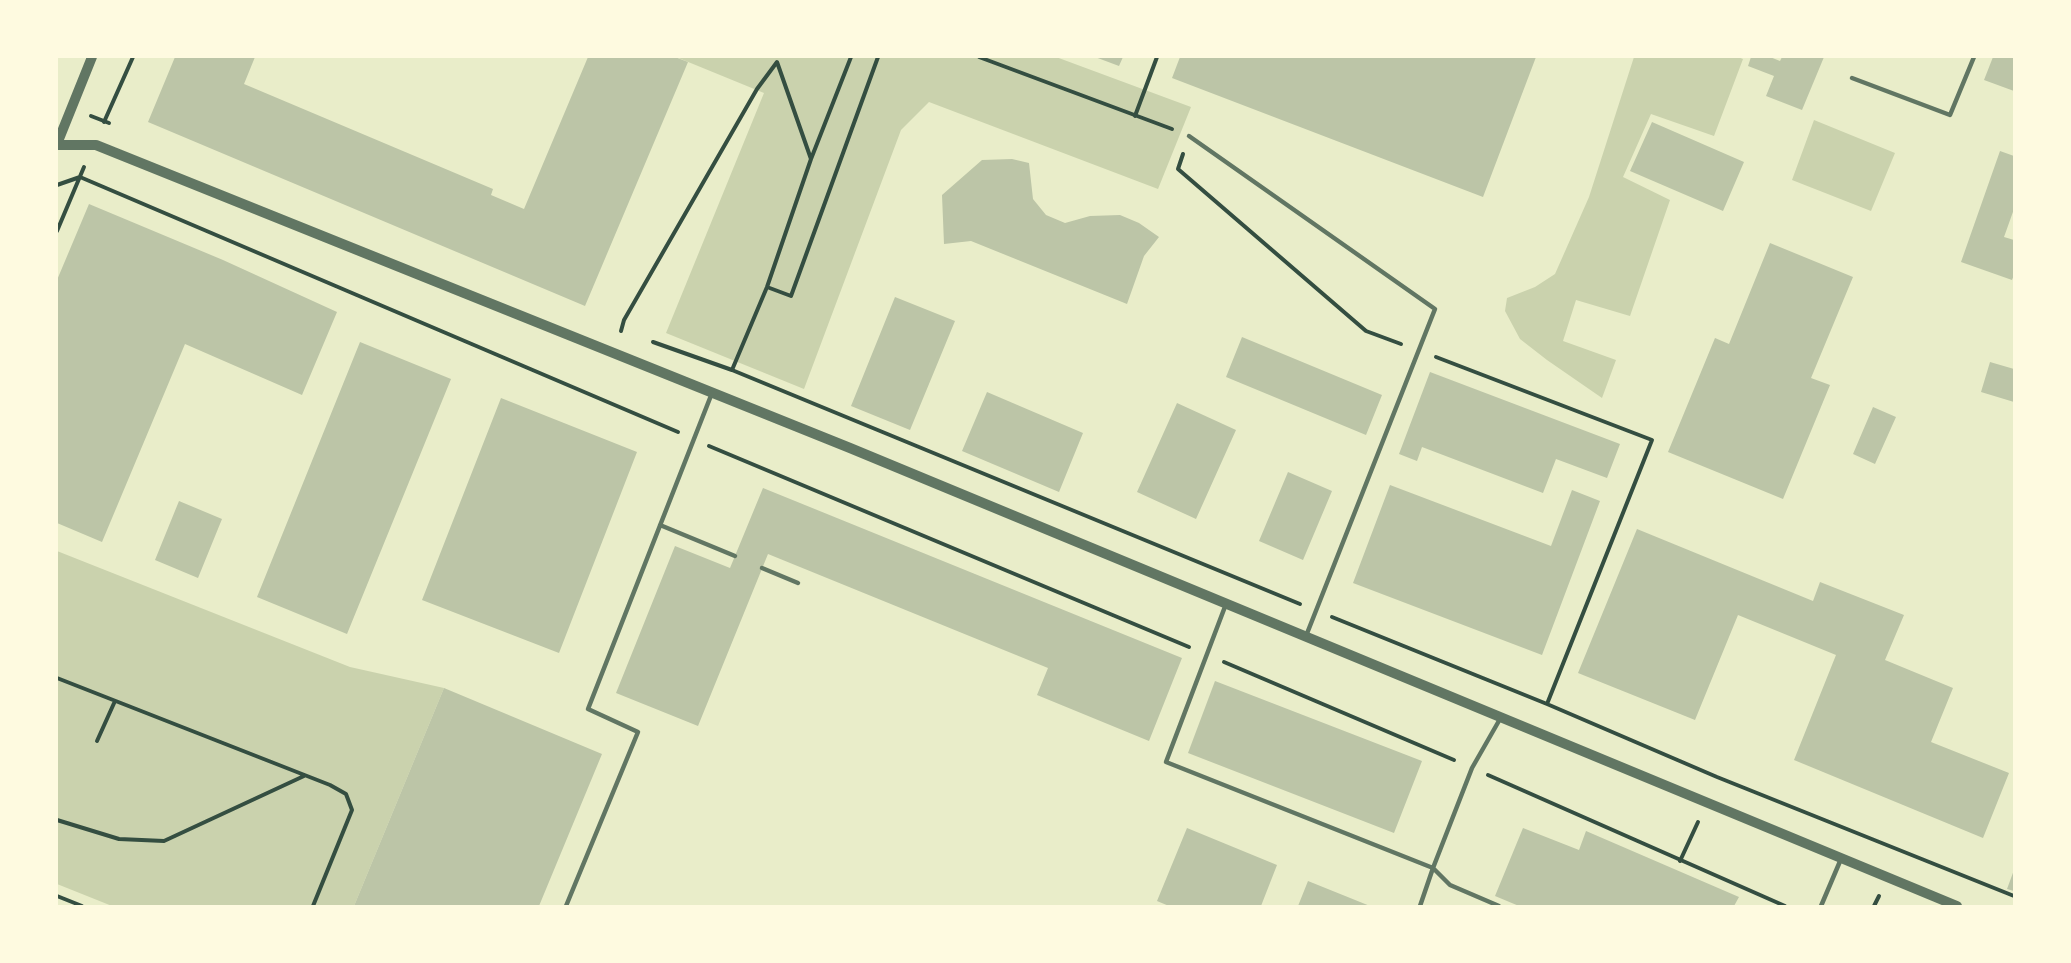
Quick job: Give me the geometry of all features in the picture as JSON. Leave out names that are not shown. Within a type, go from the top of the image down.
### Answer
[{"type":"street","points":[[92,57],[57,144],[96,145],[712,393],[1957,906]]},
{"type":"lane","points":[[1852,78],[1950,115],[1974,57]]},
{"type":"lane","points":[[1189,136],[1435,309],[1306,636]]},
{"type":"lane","points":[[566,906],[638,732],[588,709],[712,393]]},
{"type":"lane","points":[[660,525],[735,556]]},
{"type":"lane","points":[[762,568],[798,583]]},
{"type":"lane","points":[[1226,604],[1166,762],[1433,868],[1450,885],[1499,906]]},
{"type":"lane","points":[[1420,906],[1472,768],[1501,717]]},
{"type":"lane","points":[[1821,906],[1842,858]]},
{"type":"path","points":[[116,126],[105,122],[133,57]]},
{"type":"path","points":[[732,370],[767,287],[811,159],[851,57]]},
{"type":"path","points":[[767,287],[791,296],[878,57]]},
{"type":"path","points":[[979,57],[1189,136],[1178,169],[1366,331],[1652,440],[1547,704]]},
{"type":"path","points":[[1135,116],[1157,57]]},
{"type":"path","points":[[776,60],[811,159]]},
{"type":"path","points":[[621,331],[624,320],[776,60]]},
{"type":"path","points":[[57,231],[80,177]]},
{"type":"path","points":[[57,184],[80,177],[1206,654],[1785,906]]},
{"type":"path","points":[[610,326],[632,335]]},
{"type":"path","points":[[643,339],[732,370],[1547,704],[1717,777],[2014,896]]},
{"type":"path","points":[[57,678],[304,776],[330,784],[346,794],[352,810],[313,906]]},
{"type":"path","points":[[97,741],[115,701]]},
{"type":"path","points":[[57,820],[119,839],[164,841],[304,776]]},
{"type":"path","points":[[57,896],[82,906]]},
{"type":"green space","points":[[676,57],[1056,57],[1191,107],[1158,189],[929,102],[901,130],[804,389],[666,333],[764,93]]},
{"type":"green space","points":[[1634,57],[1738,57],[1743,59],[1714,136],[1651,114],[1623,177],[1670,200],[1630,316],[1576,300],[1563,341],[1616,360],[1602,398],[1520,339],[1505,311],[1507,298],[1535,287],[1555,274],[1589,197]]},
{"type":"green space","points":[[1814,120],[1895,153],[1871,211],[1792,180]]},
{"type":"green space","points":[[57,551],[350,667],[444,688],[354,906],[112,906],[57,884]]},
{"type":"building","points":[[175,57],[255,57],[244,84],[493,189],[491,195],[524,209],[588,57],[675,57],[688,62],[585,306],[148,122]]},
{"type":"building","points":[[1095,57],[1123,57],[1119,66]]},
{"type":"building","points":[[1180,57],[1536,57],[1483,197],[1172,78]]},
{"type":"building","points":[[1751,57],[1770,57],[1780,61],[1782,57],[1824,57],[1802,110],[1766,96],[1774,76],[1748,66]]},
{"type":"building","points":[[1993,57],[2014,57],[2014,91],[1984,80]]},
{"type":"building","points":[[1652,122],[1744,162],[1723,211],[1630,171]]},
{"type":"building","points":[[2000,151],[2014,156],[2014,209],[2004,237],[2014,240],[2012,280],[1961,262]]},
{"type":"building","points":[[1012,159],[1029,163],[1033,199],[1046,215],[1065,223],[1090,216],[1120,215],[1139,223],[1159,237],[1144,256],[1127,304],[971,241],[944,244],[942,195],[982,160]]},
{"type":"building","points":[[89,204],[223,260],[337,312],[302,395],[185,344],[102,542],[57,523],[57,280]]},
{"type":"building","points":[[1770,243],[1853,277],[1811,378],[1830,385],[1783,499],[1668,452],[1715,338],[1729,344]]},
{"type":"building","points":[[895,297],[955,321],[910,430],[851,406]]},
{"type":"building","points":[[1242,337],[1382,395],[1366,435],[1226,377]]},
{"type":"building","points":[[360,342],[451,379],[347,634],[257,597]]},
{"type":"building","points":[[1990,362],[2014,369],[2014,402],[1981,392]]},
{"type":"building","points":[[1430,372],[1620,444],[1607,478],[1556,459],[1543,493],[1422,447],[1417,461],[1399,454]]},
{"type":"building","points":[[987,392],[1083,433],[1059,492],[962,451]]},
{"type":"building","points":[[501,398],[637,452],[559,653],[422,600]]},
{"type":"building","points":[[1177,403],[1236,430],[1196,519],[1137,492]]},
{"type":"building","points":[[1873,407],[1896,417],[1875,464],[1853,454]]},
{"type":"building","points":[[1288,472],[1332,491],[1303,560],[1259,541]]},
{"type":"building","points":[[1390,485],[1551,546],[1572,490],[1600,501],[1542,655],[1353,583]]},
{"type":"building","points":[[763,488],[1182,658],[1149,741],[1037,695],[1048,668],[768,554],[698,726],[616,693],[675,546],[730,568]]},
{"type":"building","points":[[179,501],[222,519],[198,578],[155,560]]},
{"type":"building","points":[[1637,529],[1813,601],[1820,582],[1904,615],[1885,660],[1953,688],[1931,742],[2009,773],[1983,838],[1794,760],[1836,655],[1738,615],[1695,720],[1578,673]]},
{"type":"building","points":[[1215,681],[1422,761],[1394,833],[1188,753]]},
{"type":"building","points":[[444,688],[602,754],[539,906],[354,906]]},
{"type":"building","points":[[1187,828],[1277,865],[1261,906],[1169,906],[1157,901]]},
{"type":"building","points":[[1523,828],[1579,850],[1586,831],[1739,897],[1734,906],[1519,906],[1495,896]]},
{"type":"building","points":[[2014,870],[2014,891],[2007,889]]},
{"type":"building","points":[[1308,881],[1370,906],[1298,906]]}]
